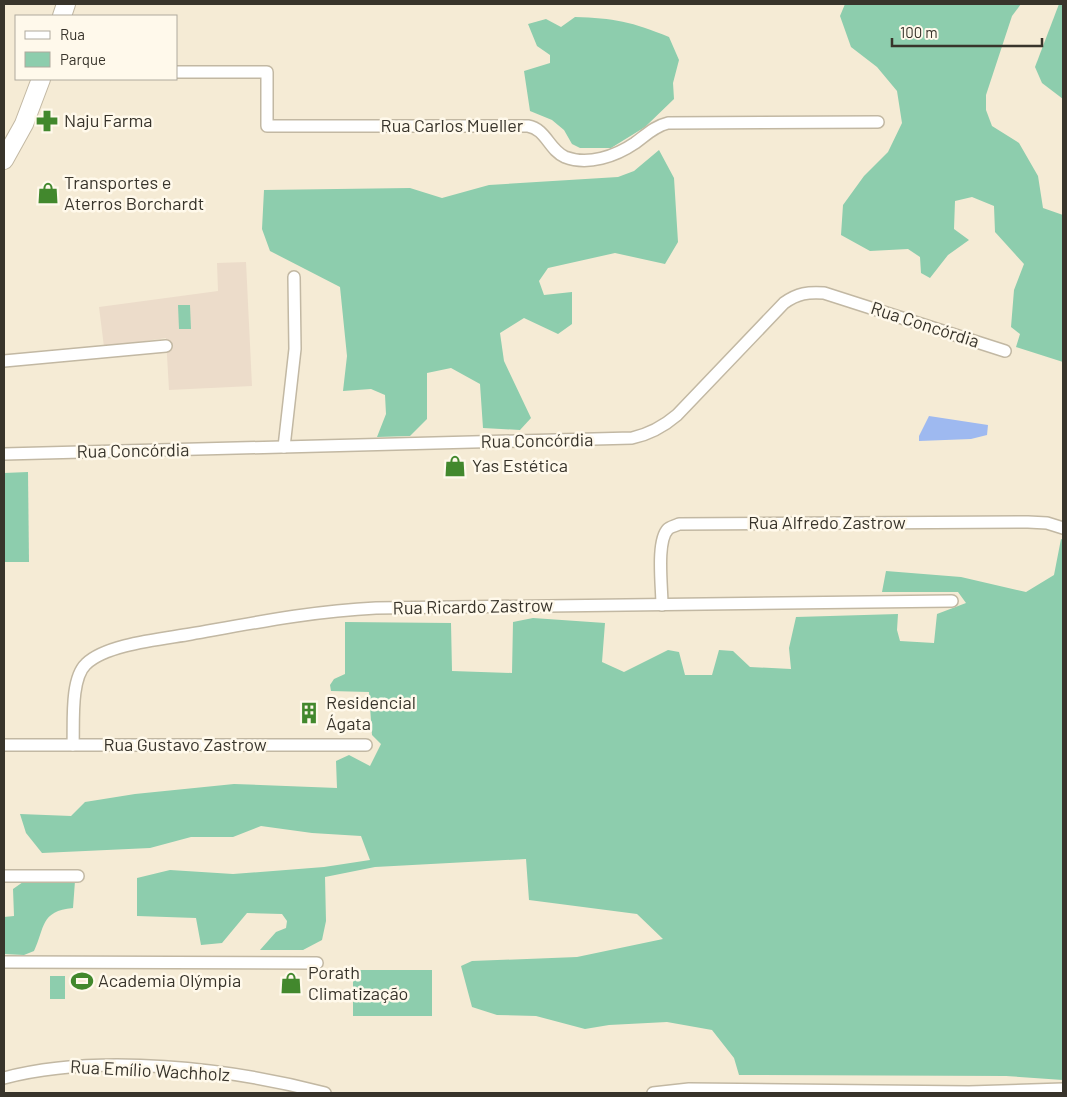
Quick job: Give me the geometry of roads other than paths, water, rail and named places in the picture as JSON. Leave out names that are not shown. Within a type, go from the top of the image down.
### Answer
[{"type":"main road","points":[[4,160],[24,124],[41,80]]},
{"type":"street","name":"Rua Carlos Mueller","points":[[178,72],[267,72],[268,126],[528,126],[540,130],[559,153],[583,160],[610,156],[633,144],[655,128],[668,123],[878,122]]},
{"type":"street","points":[[284,448],[295,348],[294,277]]},
{"type":"street","name":"Rua Concórdia","points":[[4,454],[613,440],[645,435],[661,428],[677,415],[784,303],[798,294],[810,292],[824,293],[1005,351]]},
{"type":"street","points":[[4,361],[166,346]]},
{"type":"street","name":"Rua Alfredo Zastrow","points":[[662,604],[661,546],[669,528],[679,524],[1028,522],[1047,523],[1063,528]]},
{"type":"street","name":"Rua Ricardo Zastrow","points":[[73,745],[78,674],[86,664],[97,656],[138,644],[287,617],[343,610],[952,601]]},
{"type":"street","name":"Rua Gustavo Zastrow","points":[[4,745],[366,745]]},
{"type":"street","points":[[4,876],[78,876]]},
{"type":"street","points":[[4,962],[317,962]]},
{"type":"street","name":"Rua Emílio Wachholz","points":[[4,1078],[68,1066],[166,1068],[244,1076],[325,1093]]},
{"type":"street","points":[[653,1093],[688,1089],[977,1092],[1063,1089]]},
{"type":"water","points":[[929,416],[988,425],[987,435],[971,439],[919,441],[919,436]]},
{"type":"place","name":"Naju Farma","points":[[47,121]]},
{"type":"place","name":"Transportes e Aterros Borchardt","points":[[48,193]]},
{"type":"place","name":"Yas Estética","points":[[455,466]]},
{"type":"place","name":"Residencial Ágata","points":[[309,713]]},
{"type":"place","name":"Academia Olýmpia","points":[[82,981]]},
{"type":"place","name":"Porath Climatização","points":[[291,983]]}]
